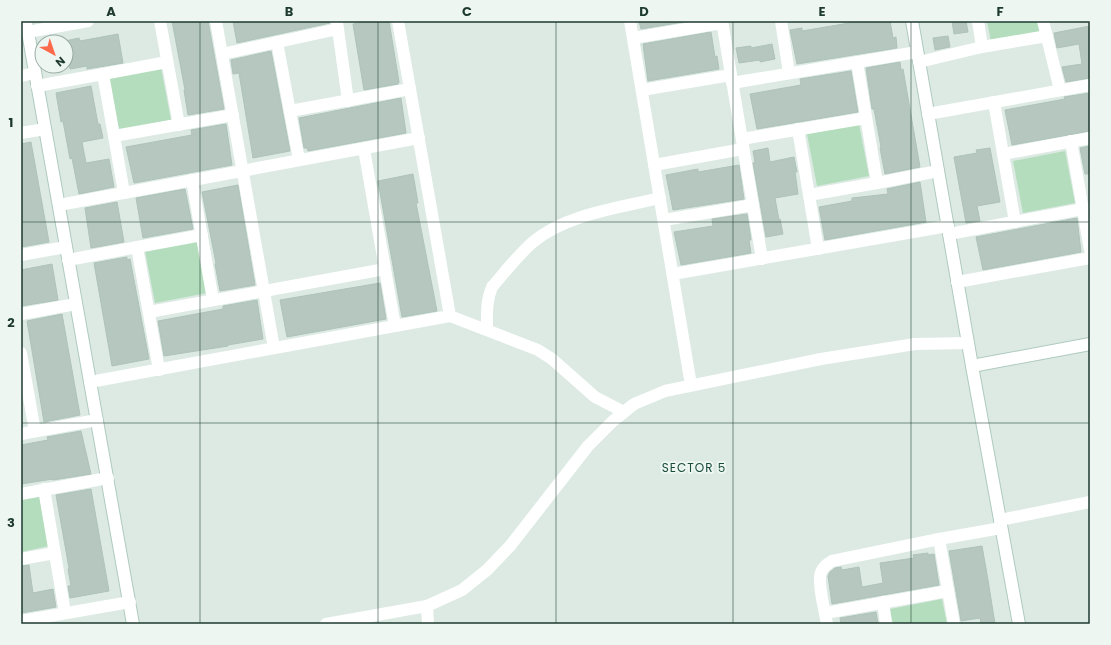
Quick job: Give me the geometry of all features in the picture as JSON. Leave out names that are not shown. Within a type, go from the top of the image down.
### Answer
[{"type":"street","points":[[34,67],[27,26],[88,21]]},
{"type":"street","points":[[160,21],[179,125]]},
{"type":"street","points":[[216,21],[274,348]]},
{"type":"street","points":[[398,21],[450,316]]},
{"type":"street","points":[[630,21],[691,385]]},
{"type":"street","points":[[781,21],[790,73]]},
{"type":"street","points":[[912,21],[957,282],[1019,624]]},
{"type":"street","points":[[978,21],[982,47]]},
{"type":"street","points":[[1043,21],[1060,90]]},
{"type":"street","points":[[633,38],[722,22],[762,259]]},
{"type":"street","points":[[222,54],[277,42],[337,25],[348,101]]},
{"type":"street","points":[[642,90],[790,73],[857,62],[918,57],[1046,36]]},
{"type":"street","points":[[277,42],[299,160]]},
{"type":"street","points":[[37,86],[168,62]]},
{"type":"street","points":[[857,62],[877,183]]},
{"type":"street","points":[[21,76],[34,73]]},
{"type":"street","points":[[35,74],[133,624]]},
{"type":"street","points":[[103,74],[124,193]]},
{"type":"street","points":[[928,114],[1090,85]]},
{"type":"street","points":[[290,111],[410,89]]},
{"type":"street","points":[[994,102],[1015,222]]},
{"type":"street","points":[[114,136],[233,115]]},
{"type":"street","points":[[654,164],[742,144],[798,129],[866,118]]},
{"type":"street","points":[[21,133],[45,129]]},
{"type":"street","points":[[798,129],[818,249]]},
{"type":"street","points":[[58,205],[418,138]]},
{"type":"street","points":[[1003,154],[1090,138]]},
{"type":"street","points":[[1071,141],[1090,250]]},
{"type":"street","points":[[364,149],[395,326]]},
{"type":"street","points":[[809,195],[938,171]]},
{"type":"street","points":[[192,180],[213,300]]},
{"type":"street","points":[[487,330],[488,295],[492,287],[533,242],[551,230],[573,219],[660,198]]},
{"type":"street","points":[[664,220],[753,205]]},
{"type":"street","points":[[673,274],[818,249],[1015,222],[1083,209]]},
{"type":"street","points":[[68,260],[202,235]]},
{"type":"street","points":[[21,255],[66,247]]},
{"type":"street","points":[[137,247],[159,370]]},
{"type":"street","points":[[957,282],[1090,258]]},
{"type":"street","points":[[149,312],[385,269]]},
{"type":"street","points":[[21,314],[76,304]]},
{"type":"street","points":[[90,382],[450,316],[538,350],[552,358],[595,397],[624,412]]},
{"type":"street","points":[[326,624],[427,606],[462,590],[487,570],[510,546],[588,446],[613,420],[634,404],[665,391],[821,359],[915,344],[968,343]]},
{"type":"street","points":[[972,366],[1090,344]]},
{"type":"street","points":[[21,353],[23,382],[34,431]]},
{"type":"street","points":[[21,434],[97,420]]},
{"type":"street","points":[[21,494],[108,478]]},
{"type":"street","points":[[44,489],[65,613]]},
{"type":"street","points":[[948,591],[882,602],[826,618],[820,581],[821,573],[825,565],[832,560],[939,538],[1090,502]]},
{"type":"street","points":[[939,538],[954,624]]},
{"type":"street","points":[[21,559],[55,553]]},
{"type":"street","points":[[21,621],[130,602]]},
{"type":"street","points":[[882,602],[886,624]]},
{"type":"street","points":[[427,606],[428,624]]},
{"type":"green space","points":[[987,21],[1041,21],[1043,31],[991,42]]},
{"type":"green space","points":[[161,68],[171,120],[119,130],[109,78]]},
{"type":"green space","points":[[859,124],[869,176],[817,186],[807,134]]},
{"type":"green space","points":[[1065,151],[1075,203],[1023,213],[1013,161]]},
{"type":"green space","points":[[197,241],[207,293],[155,303],[145,251]]},
{"type":"green space","points":[[39,494],[49,546],[21,552],[21,498]]},
{"type":"green space","points":[[942,599],[947,624],[893,624],[890,609]]},
{"type":"building","points":[[172,21],[208,21],[224,109],[188,115],[185,90]]},
{"type":"building","points":[[233,21],[329,21],[330,23],[237,43]]},
{"type":"building","points":[[369,21],[389,21],[399,82],[398,84],[364,90],[353,24]]},
{"type":"building","points":[[639,21],[689,21],[641,29]]},
{"type":"building","points":[[861,21],[890,21],[893,38],[896,37],[897,48],[797,64],[790,30],[802,28],[802,31]]},
{"type":"building","points":[[952,21],[966,21],[968,32],[954,34]]},
{"type":"building","points":[[1090,26],[1090,78],[1066,82],[1062,67],[1082,64],[1079,44],[1057,48],[1054,33]]},
{"type":"building","points":[[711,32],[715,57],[717,56],[719,69],[648,81],[643,44]]},
{"type":"building","points":[[118,34],[123,63],[87,69],[87,66],[74,68],[74,39],[79,38],[80,41]]},
{"type":"building","points":[[948,36],[950,47],[935,50],[933,38]]},
{"type":"building","points":[[772,44],[775,59],[760,62],[760,60],[739,63],[736,48],[751,46],[751,48]]},
{"type":"building","points":[[271,51],[290,151],[253,158],[239,73],[233,74],[231,60]]},
{"type":"building","points":[[900,62],[901,70],[903,69],[920,167],[885,174],[874,109],[872,109],[866,68]]},
{"type":"building","points":[[851,71],[858,112],[757,129],[750,94],[801,85],[800,79]]},
{"type":"building","points":[[91,86],[98,124],[100,124],[103,138],[82,142],[86,163],[109,159],[114,187],[79,194],[72,158],[70,159],[63,121],[61,122],[56,93]]},
{"type":"building","points":[[1090,93],[1090,131],[1012,145],[1005,110]]},
{"type":"building","points":[[401,98],[406,133],[308,151],[307,148],[304,148],[299,118]]},
{"type":"building","points":[[226,124],[232,165],[134,183],[126,147],[192,135],[191,130]]},
{"type":"building","points":[[31,142],[49,242],[21,247],[21,144]]},
{"type":"building","points":[[1090,146],[1090,174],[1085,174],[1080,148]]},
{"type":"building","points":[[768,148],[770,162],[794,157],[797,172],[795,172],[798,194],[775,198],[783,234],[766,237],[753,163],[755,162],[753,151]]},
{"type":"building","points":[[990,148],[1000,202],[977,206],[980,221],[966,223],[954,157],[977,153],[976,150]]},
{"type":"building","points":[[739,165],[744,199],[673,210],[666,175],[698,169],[698,172]]},
{"type":"building","points":[[413,174],[418,203],[416,203],[437,311],[402,317],[378,181]]},
{"type":"building","points":[[920,182],[926,222],[825,240],[819,207],[852,201],[852,198],[888,194],[887,189]]},
{"type":"building","points":[[238,185],[255,285],[220,291],[202,192]]},
{"type":"building","points":[[185,189],[193,229],[143,238],[136,198]]},
{"type":"building","points":[[117,202],[124,242],[91,248],[85,208]]},
{"type":"building","points":[[747,214],[751,240],[749,240],[751,253],[681,265],[674,232],[713,226],[712,219]]},
{"type":"building","points":[[1077,218],[1081,252],[983,270],[976,237]]},
{"type":"building","points":[[127,257],[127,260],[130,259],[149,359],[112,366],[94,263]]},
{"type":"building","points":[[52,264],[58,300],[21,306],[21,270]]},
{"type":"building","points":[[380,283],[386,319],[287,337],[280,300]]},
{"type":"building","points":[[257,300],[263,339],[164,356],[158,321],[223,309],[223,306]]},
{"type":"building","points":[[62,314],[80,415],[44,422],[27,321]]},
{"type":"building","points":[[81,431],[91,474],[21,484],[21,445],[48,440],[47,437]]},
{"type":"building","points":[[91,489],[109,591],[70,598],[68,586],[71,586],[69,568],[56,495]]},
{"type":"building","points":[[982,546],[995,624],[981,624],[980,618],[961,621],[949,551]]},
{"type":"building","points":[[928,553],[928,555],[934,554],[939,585],[832,604],[828,576],[835,568],[841,567],[842,570],[859,567],[862,587],[883,583],[880,563],[914,558],[913,555]]},
{"type":"building","points":[[29,565],[33,593],[53,589],[56,607],[21,613],[21,566]]},
{"type":"building","points":[[876,612],[878,624],[841,624],[840,618]]},
{"type":"district","name":"SECTOR 5","points":[[694,467]]}]
